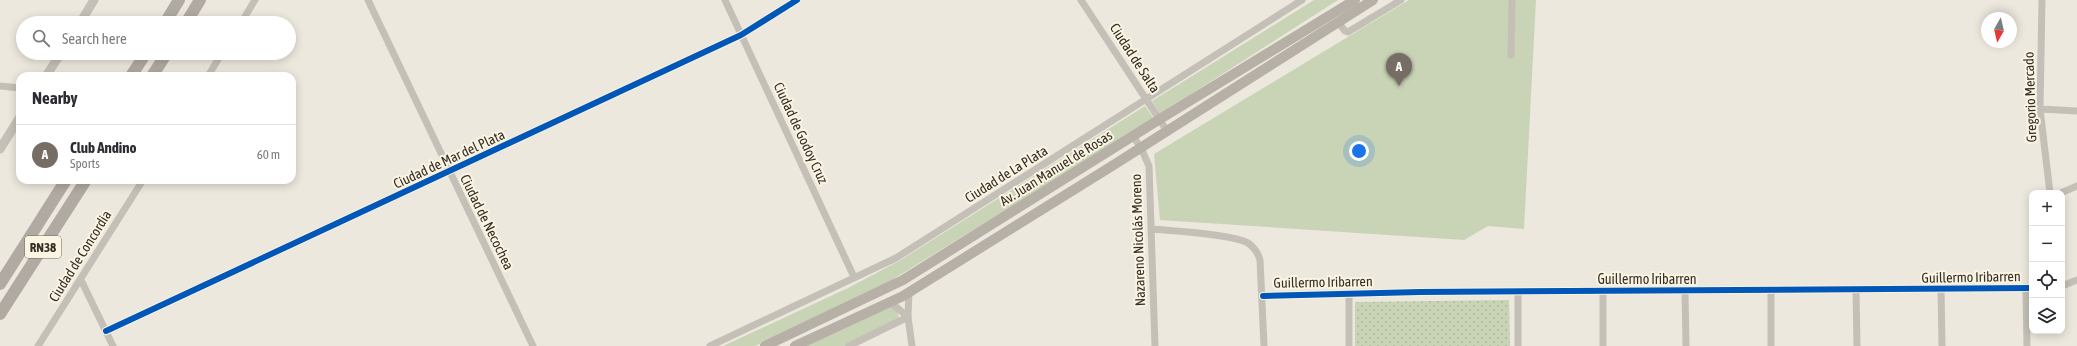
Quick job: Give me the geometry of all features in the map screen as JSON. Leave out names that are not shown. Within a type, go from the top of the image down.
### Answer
[{"type":"highway","points":[[169,16],[179,0]]},
{"type":"highway","points":[[190,16],[200,0]]},
{"type":"highway","points":[[134,72],[141,60]]},
{"type":"highway","points":[[155,72],[162,60]]},
{"type":"highway","name":"RN38","points":[[0,284],[63,184]]},
{"type":"highway","name":"RN38","points":[[0,314],[83,184]]},
{"type":"main road","name":"Av. Juan Manuel de Rosas","points":[[765,346],[903,280],[1160,119],[1356,0]]},
{"type":"main road","name":"Av. Juan Manuel de Rosas","points":[[795,346],[909,292],[1141,148],[1373,0]]},
{"type":"street","points":[[84,16],[94,0]]},
{"type":"street","points":[[245,16],[255,0]]},
{"type":"street","name":"Ciudad de Necochea","points":[[368,0],[533,346]]},
{"type":"street","name":"Ciudad de Godoy Cruz","points":[[725,0],[854,277]]},
{"type":"street","name":"Ciudad de Mar del Plata","points":[[106,331],[450,172],[741,35],[797,0]]},
{"type":"street","name":"Ciudad de Salta","points":[[1081,0],[1167,131]]},
{"type":"street","name":"Ciudad de La Plata","points":[[710,346],[896,258],[1302,0]]},
{"type":"street","points":[[1338,22],[1345,31],[1348,32],[1401,0]]},
{"type":"street","points":[[1510,55],[1512,0]]},
{"type":"street","name":"Gregorio Mercado","points":[[2042,0],[2040,109],[2050,190]]},
{"type":"street","points":[[49,72],[56,60]]},
{"type":"street","points":[[210,72],[218,60]]},
{"type":"street","points":[[0,86],[16,88]]},
{"type":"street","points":[[2040,109],[2077,110]]},
{"type":"street","points":[[0,148],[16,123]]},
{"type":"street","name":"Nazareno Nicolás Moreno","points":[[1133,136],[1141,148],[1148,166],[1152,229],[1155,346]]},
{"type":"street","name":"Ciudad de Concordia","points":[[38,346],[141,184]]},
{"type":"street","points":[[2065,191],[2077,186]]},
{"type":"street","points":[[1152,229],[1235,238],[1248,243],[1257,251],[1260,260],[1263,296],[1264,346]]},
{"type":"street","points":[[81,280],[113,346]]},
{"type":"street","points":[[2065,284],[2077,280]]},
{"type":"street","points":[[2027,342],[2029,288]]},
{"type":"street","name":"Guillermo Iribarren","points":[[1263,296],[1603,291],[2029,288]]},
{"type":"street","points":[[1941,289],[1942,346]]},
{"type":"street","points":[[1771,290],[1771,346]]},
{"type":"street","points":[[1856,290],[1857,346]]},
{"type":"street","points":[[1603,291],[1603,346]]},
{"type":"street","points":[[1685,291],[1686,346]]},
{"type":"street","points":[[909,292],[908,317],[912,346]]},
{"type":"street","points":[[1518,292],[1518,346]]},
{"type":"street","points":[[1349,294],[1349,346]]},
{"type":"street","points":[[890,302],[908,317]]},
{"type":"street","points":[[849,346],[908,317]]},
{"type":"green space","points":[[1314,0],[1338,0],[1160,114],[1152,101]]},
{"type":"green space","points":[[1409,0],[1536,0],[1524,229],[1488,226],[1464,240],[1160,220],[1154,154]]},
{"type":"green space","points":[[1145,106],[1154,119],[890,281],[755,346],[723,346],[848,288],[899,261]]},
{"type":"green space","points":[[1509,300],[1510,346],[1355,346],[1355,302]]},
{"type":"green space","points":[[890,306],[897,310],[900,321],[850,346],[806,346]]},
{"type":"cycle path","points":[[106,331],[741,35],[797,0]]},
{"type":"cycle path","points":[[1263,296],[1420,292],[2029,288]]},
{"type":"place","name":"Club Andino","points":[[1399,86]]}]
